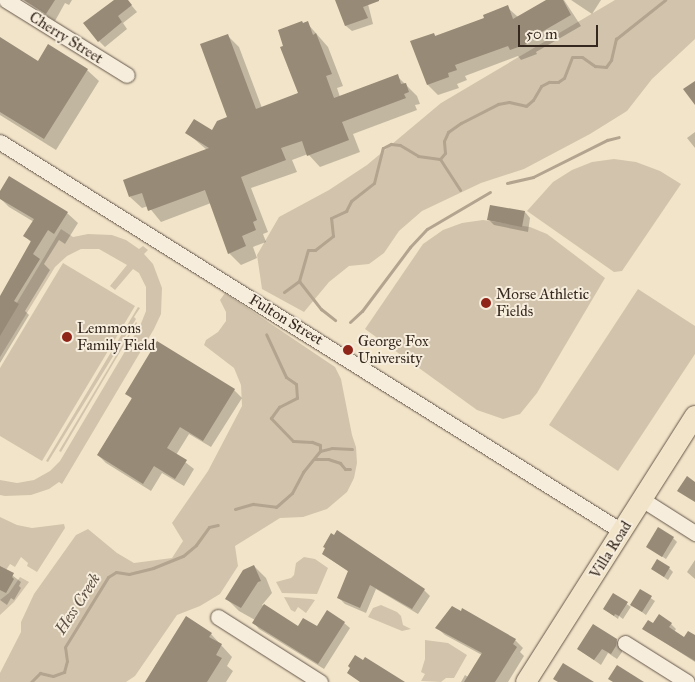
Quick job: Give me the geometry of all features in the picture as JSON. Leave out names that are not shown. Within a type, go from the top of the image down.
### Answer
[{"type":"main road","name":"Villa Road","points":[[526,682],[695,416]]},
{"type":"street","name":"Cherry Street","points":[[6,0],[127,75]]},
{"type":"street","name":"Fulton Street","points":[[0,142],[623,532]]},
{"type":"street","points":[[643,500],[695,533]]},
{"type":"street","points":[[218,617],[320,682]]},
{"type":"street","points":[[625,643],[687,682]]},
{"type":"shaded area","points":[[615,0],[695,0],[695,39],[652,79],[627,111],[590,134],[524,169],[481,183],[422,211],[399,231],[384,253],[369,264],[349,266],[329,282],[304,312],[262,289],[257,255],[279,217],[329,190],[367,165],[441,103]]},
{"type":"shaded area","name":"Morse Athletic Fields","points":[[614,159],[636,162],[660,171],[681,184],[622,271],[614,272],[527,211],[553,182],[572,170],[592,162]]},
{"type":"shaded area","name":"Morse Athletic Fields","points":[[483,220],[530,227],[547,234],[605,278],[537,393],[520,414],[503,419],[477,410],[365,329],[423,244],[443,230],[462,223]]},
{"type":"shaded area","points":[[61,229],[73,237],[88,234],[112,235],[126,240],[139,249],[143,246],[148,250],[144,254],[153,264],[162,288],[161,314],[62,484],[59,482],[49,489],[31,495],[0,495],[0,480],[17,483],[34,480],[50,471],[60,461],[140,326],[146,311],[146,287],[139,273],[133,269],[115,290],[110,286],[127,265],[99,249],[81,249],[67,256],[55,267],[0,357],[0,331]]},
{"type":"shaded area","name":"Lemmons Family Field","points":[[63,263],[135,306],[42,461],[0,436],[0,368]]},
{"type":"shaded area","name":"Morse Athletic Fields","points":[[638,289],[695,326],[695,354],[618,471],[549,425]]},
{"type":"shaded area","points":[[225,293],[335,367],[341,379],[356,447],[357,463],[354,478],[347,492],[327,509],[303,517],[280,518],[235,546],[238,566],[220,594],[200,606],[177,615],[135,676],[126,682],[0,682],[0,673],[21,632],[21,622],[34,594],[76,535],[88,529],[117,553],[134,563],[172,558],[183,541],[172,523],[208,471],[242,406],[241,385],[234,368],[204,345],[206,340],[218,332],[226,321],[226,312],[220,300]]},
{"type":"shaded area","points":[[138,307],[140,308],[134,317],[136,319],[48,462],[46,461]]},
{"type":"shaded area","points":[[136,322],[61,452],[59,451]]},
{"type":"shaded area","points":[[0,517],[17,525],[32,528],[64,524],[65,528],[37,572],[27,566],[28,563],[21,557],[15,567],[10,564],[6,570],[0,566]]},
{"type":"shaded area","points":[[304,557],[315,559],[328,568],[317,594],[282,593],[276,582],[291,578],[294,575],[296,563]]},
{"type":"shaded area","points":[[20,577],[29,582],[14,602],[0,615],[0,600],[9,593]]},
{"type":"shaded area","points":[[284,597],[315,600],[306,613],[298,607],[295,612],[291,610]]},
{"type":"shaded area","points":[[381,605],[397,612],[401,616],[403,625],[411,629],[402,631],[368,617],[373,608]]},
{"type":"shaded area","points":[[425,640],[448,643],[467,655],[454,678],[446,678],[441,682],[421,681],[425,674],[421,672],[425,659]]},
{"type":"building","points":[[24,0],[55,0],[46,14]]},
{"type":"building","points":[[114,0],[128,0],[132,5],[118,16],[122,22],[98,42],[83,23]]},
{"type":"building","points":[[335,0],[379,1],[363,7],[368,18],[345,26]]},
{"type":"building","points":[[546,0],[563,0],[571,15],[526,41],[527,44],[510,50],[508,46],[455,65],[457,70],[448,73],[449,77],[427,85],[410,41],[434,33],[435,36],[484,18],[483,15],[508,5],[513,19]]},
{"type":"building","points":[[302,21],[303,23],[308,21],[313,35],[316,33],[332,74],[326,76],[334,98],[398,74],[401,84],[406,83],[409,92],[404,94],[406,98],[342,122],[349,140],[307,156],[302,141],[281,148],[286,160],[241,177],[257,220],[253,222],[256,230],[242,236],[246,246],[228,254],[205,190],[148,211],[142,193],[129,197],[123,180],[209,148],[185,133],[194,119],[212,130],[217,121],[227,117],[200,44],[228,34],[256,109],[298,93],[280,47],[283,46],[278,30]]},
{"type":"building","points":[[0,37],[38,61],[48,44],[88,69],[44,139],[0,112]]},
{"type":"building","points":[[695,81],[695,105],[683,89]]},
{"type":"building","points":[[9,176],[68,212],[54,234],[48,230],[33,254],[40,259],[14,301],[19,304],[0,336],[0,296],[31,241],[23,236],[34,219],[0,199],[0,191]]},
{"type":"building","points":[[490,205],[525,211],[522,227],[487,220]]},
{"type":"building","points":[[157,341],[235,389],[203,441],[180,427],[167,448],[187,460],[175,479],[154,466],[143,484],[97,455],[132,398],[125,394]]},
{"type":"building","points":[[687,476],[695,482],[695,502],[677,491]]},
{"type":"building","points":[[658,527],[674,537],[662,557],[646,547]]},
{"type":"building","points":[[337,530],[425,589],[412,609],[370,585],[360,608],[337,598],[348,571],[322,554],[325,548],[323,547],[331,533],[334,535]]},
{"type":"building","points":[[657,559],[670,567],[664,577],[651,569]]},
{"type":"building","points":[[254,565],[261,581],[258,582],[241,608],[225,599],[243,570]]},
{"type":"building","points":[[0,566],[14,573],[12,577],[14,579],[6,593],[0,590]]},
{"type":"building","points":[[640,589],[652,596],[642,612],[630,605]]},
{"type":"building","points":[[613,593],[628,602],[619,616],[615,614],[614,616],[603,609]]},
{"type":"building","points":[[264,604],[298,626],[303,618],[317,626],[327,610],[345,622],[318,664],[252,623]]},
{"type":"building","points":[[452,606],[461,611],[462,608],[516,639],[513,644],[517,647],[495,682],[464,682],[482,653],[435,628]]},
{"type":"building","points":[[659,614],[672,623],[669,627],[684,637],[688,631],[695,635],[695,661],[642,629],[648,620],[653,623]]},
{"type":"building","points":[[186,616],[212,633],[209,637],[222,644],[216,655],[222,658],[207,682],[145,682]]},
{"type":"building","points":[[593,624],[617,639],[616,646],[611,654],[602,649],[594,660],[577,649]]},
{"type":"building","points":[[355,655],[363,660],[365,657],[405,682],[360,682],[347,673],[350,668],[348,666]]},
{"type":"building","points":[[563,663],[594,682],[558,682],[553,679]]},
{"type":"building","points":[[617,665],[644,682],[613,682],[608,679]]},
{"type":"waterway","name":"Hess Creek","points":[[284,292],[299,281],[308,250],[315,250],[333,236],[331,218],[346,211],[351,201],[374,183],[383,148],[391,144],[400,145],[418,156],[440,159],[445,153],[444,141],[448,132],[461,123],[498,104],[509,102],[526,106],[533,100],[541,86],[549,82],[558,82],[564,78],[572,57],[582,57],[595,66],[606,67],[611,60],[616,39],[665,0]]},
{"type":"waterway","points":[[507,183],[533,177],[607,140],[619,137]]},
{"type":"waterway","points":[[440,159],[460,190]]},
{"type":"waterway","points":[[350,322],[362,311],[410,247],[427,229],[490,192]]},
{"type":"waterway","points":[[299,281],[321,309],[335,320]]},
{"type":"waterway","name":"Hess Creek","points":[[235,509],[253,504],[276,507],[292,493],[303,472],[320,451],[320,445],[312,442],[293,441],[271,418],[279,407],[297,398],[296,384],[286,377],[266,334]]},
{"type":"waterway","points":[[320,451],[332,448],[352,449]]},
{"type":"waterway","points":[[314,459],[328,459],[340,463],[345,469],[350,469]]},
{"type":"waterway","name":"Hess Creek","points":[[31,682],[40,673],[53,676],[64,672],[67,661],[65,647],[108,577],[116,572],[129,574],[153,568],[183,556],[196,545],[209,527],[218,525]]},
{"type":"place","name":"Morse Athletic Fields","points":[[486,303]]},
{"type":"place","name":"Lemmons Family Field","points":[[67,337]]},
{"type":"place","name":"George Fox University","points":[[348,350]]}]
